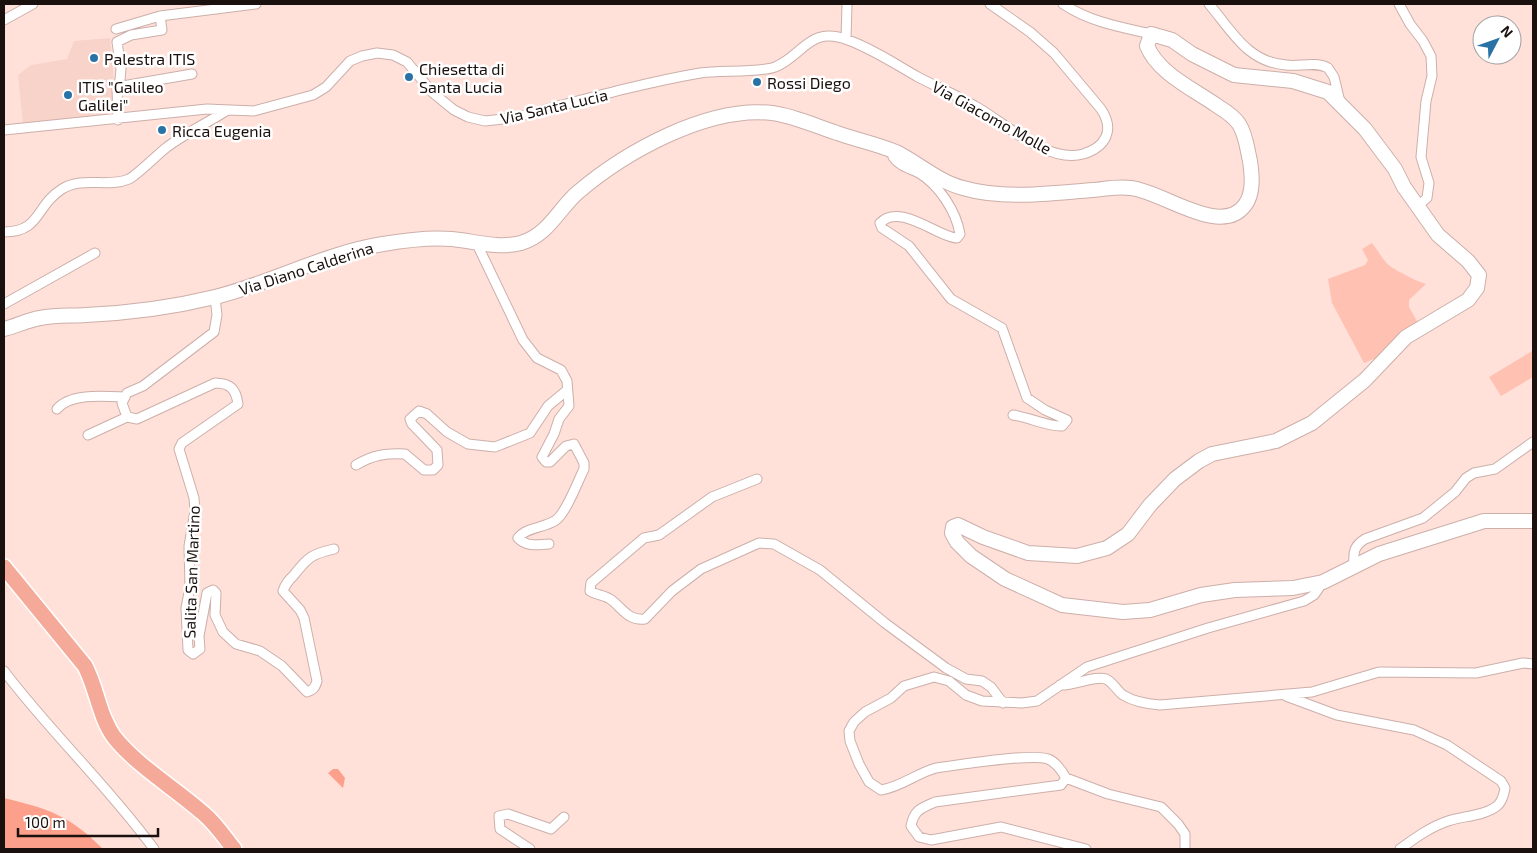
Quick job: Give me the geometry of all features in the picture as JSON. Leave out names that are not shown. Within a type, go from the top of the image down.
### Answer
[{"type":"main road","points":[[1151,34],[1172,40],[1192,54],[1234,75],[1293,81],[1328,92],[1365,129],[1395,169],[1438,235],[1468,261],[1479,275],[1477,288],[1468,300],[1406,336],[1365,380],[1312,423],[1276,442],[1212,454],[1200,460],[1175,479],[1128,534],[1107,548],[1077,556],[1028,554],[983,537],[958,525],[953,526],[952,533],[956,542],[971,556],[1005,579],[1062,605],[1092,610],[1123,612],[1150,610],[1201,595],[1235,590],[1292,588],[1323,582],[1379,554],[1484,521],[1533,521]]},
{"type":"main road","name":"Via Diano Calderina","points":[[4,329],[37,318],[143,310],[215,297],[315,262],[381,244],[427,238],[498,245],[521,243],[540,234],[581,190],[618,164],[679,130],[736,114],[768,112],[790,116],[895,152],[951,184],[988,194],[1130,187],[1156,195],[1194,212],[1216,218],[1232,216],[1244,207],[1251,193],[1251,171],[1247,147],[1238,121],[1172,76],[1156,60],[1147,46],[1151,34]]},
{"type":"main road","points":[[4,567],[85,666],[95,685],[102,714],[114,736],[130,753],[206,816],[234,849]]},
{"type":"street","points":[[4,20],[33,4]]},
{"type":"street","points":[[116,29],[160,16],[256,4]]},
{"type":"street","points":[[846,39],[847,4]]},
{"type":"street","name":"Via Giacomo Molle","points":[[846,39],[877,52],[932,84],[976,106],[1003,125],[1040,146],[1072,156],[1090,152],[1099,147],[1106,139],[1109,131],[1107,119],[1101,109],[1054,53],[1030,32],[990,4]]},
{"type":"street","points":[[1063,4],[1092,19],[1151,34]]},
{"type":"street","points":[[1209,4],[1248,51],[1259,59],[1286,66],[1314,65],[1328,68],[1334,77],[1340,102]]},
{"type":"street","points":[[1400,4],[1410,24],[1423,41],[1431,56],[1432,76],[1426,101],[1421,157],[1429,183],[1427,198],[1418,206]]},
{"type":"street","points":[[118,120],[117,86],[120,80],[121,69],[117,42],[131,35],[162,30],[160,16]]},
{"type":"street","name":"Via Santa Lucia","points":[[4,130],[118,120],[207,109],[254,111],[313,95],[326,87],[350,61],[370,54],[393,55],[407,62],[444,103],[468,117],[485,121],[513,118],[702,73],[769,68],[781,63],[813,40],[825,37],[846,39]]},
{"type":"street","points":[[117,86],[192,74]]},
{"type":"street","points":[[4,232],[28,229],[48,202],[63,189],[87,182],[114,182],[130,179],[166,148],[226,110]]},
{"type":"street","points":[[895,152],[893,157],[897,163],[927,179],[942,194],[956,221],[960,234],[957,238],[951,238],[931,226],[902,218],[886,218],[880,223],[882,228],[909,246],[951,299],[1002,328],[1027,398],[1045,410],[1067,420],[1062,426],[1054,426],[1041,420],[1013,415]]},
{"type":"street","points":[[476,242],[524,340],[537,358],[561,370],[567,381],[566,390],[569,406],[559,419],[551,441],[542,457],[546,462],[550,462],[570,443],[577,447],[584,463],[584,469],[566,508],[558,519],[546,526],[521,534],[518,538],[523,543],[532,545],[549,544]]},
{"type":"street","points":[[4,304],[95,254]]},
{"type":"street","points":[[57,409],[61,404],[77,398],[123,397],[143,386],[214,332],[217,315],[215,297]]},
{"type":"street","name":"Salita San Martino","points":[[128,416],[137,420],[215,383],[225,383],[232,387],[237,396],[238,404],[181,444],[180,455],[194,498],[195,511],[189,546],[190,587],[186,608],[188,650],[193,654],[200,649],[202,611],[207,593],[213,590],[216,593],[215,615],[223,632],[236,644],[260,651],[282,666],[302,689],[306,692],[311,690],[315,687],[317,681],[304,618],[300,610],[283,592],[284,585],[306,559],[316,553],[334,549]]},
{"type":"street","points":[[356,465],[371,456],[382,453],[405,454],[424,470],[433,470],[438,465],[437,450],[412,424],[410,419],[413,414],[419,411],[427,414],[447,432],[468,444],[495,447],[530,433],[548,406],[566,390]]},
{"type":"street","points":[[88,435],[128,416],[123,410],[123,397]]},
{"type":"street","points":[[1354,565],[1353,552],[1357,544],[1365,539],[1422,518],[1455,492],[1466,478],[1474,473],[1494,468],[1533,442]]},
{"type":"street","points":[[757,479],[712,496],[659,535],[644,538],[590,583],[590,591],[610,599],[626,614],[636,619],[645,619],[672,591],[701,569],[759,543],[774,544],[820,570],[885,623],[946,668],[966,679],[982,681],[992,687],[1003,702]]},
{"type":"street","points":[[1185,849],[1185,834],[1161,807],[1108,794],[1066,778],[1054,763],[1047,759],[1027,758],[936,768],[925,771],[892,788],[881,790],[869,782],[850,741],[849,731],[854,722],[865,712],[891,698],[904,686],[934,677],[949,681],[966,694],[982,701],[1037,701],[1087,667],[1208,628],[1304,601],[1314,595],[1323,582]]},
{"type":"street","points":[[1060,685],[1071,686],[1100,678],[1108,680],[1123,695],[1145,704],[1160,705],[1312,692],[1379,672],[1476,673],[1524,663],[1533,664]]},
{"type":"street","points":[[4,671],[30,706],[118,803],[154,849]]},
{"type":"street","points":[[1284,694],[1337,715],[1414,730],[1448,745],[1501,781],[1505,788],[1503,798],[1496,806],[1478,814],[1448,821],[1426,830],[1400,849]]},
{"type":"street","points":[[1066,778],[1061,785],[935,802],[919,808],[914,815],[912,826],[919,837],[931,840],[1001,826],[1086,849]]},
{"type":"street","points":[[530,849],[500,830],[499,816],[508,814],[551,829],[564,817]]},
{"type":"shaded area","name":"ITIS \"Galileo Galilei\"","points":[[110,38],[117,115],[23,125],[18,75],[31,65],[67,59],[74,41]]},
{"type":"shaded area","points":[[1372,243],[1390,266],[1426,284],[1409,300],[1409,307],[1418,323],[1381,356],[1364,363],[1332,303],[1328,279],[1365,265],[1368,260],[1362,249]]},
{"type":"shaded area","points":[[1532,351],[1533,377],[1501,396],[1489,377]]},
{"type":"shaded area","points":[[333,769],[338,769],[345,778],[343,788],[328,773]]},
{"type":"shaded area","points":[[4,798],[58,815],[80,828],[103,849],[4,849]]},
{"type":"place","name":"Palestra ITIS","points":[[94,58]]},
{"type":"place","name":"Chiesetta di Santa Lucia","points":[[409,77]]},
{"type":"place","name":"Rossi Diego","points":[[757,82]]},
{"type":"place","name":"ITIS \"Galileo Galilei\"","points":[[68,95]]},
{"type":"place","name":"Ricca Eugenia","points":[[162,130]]}]
